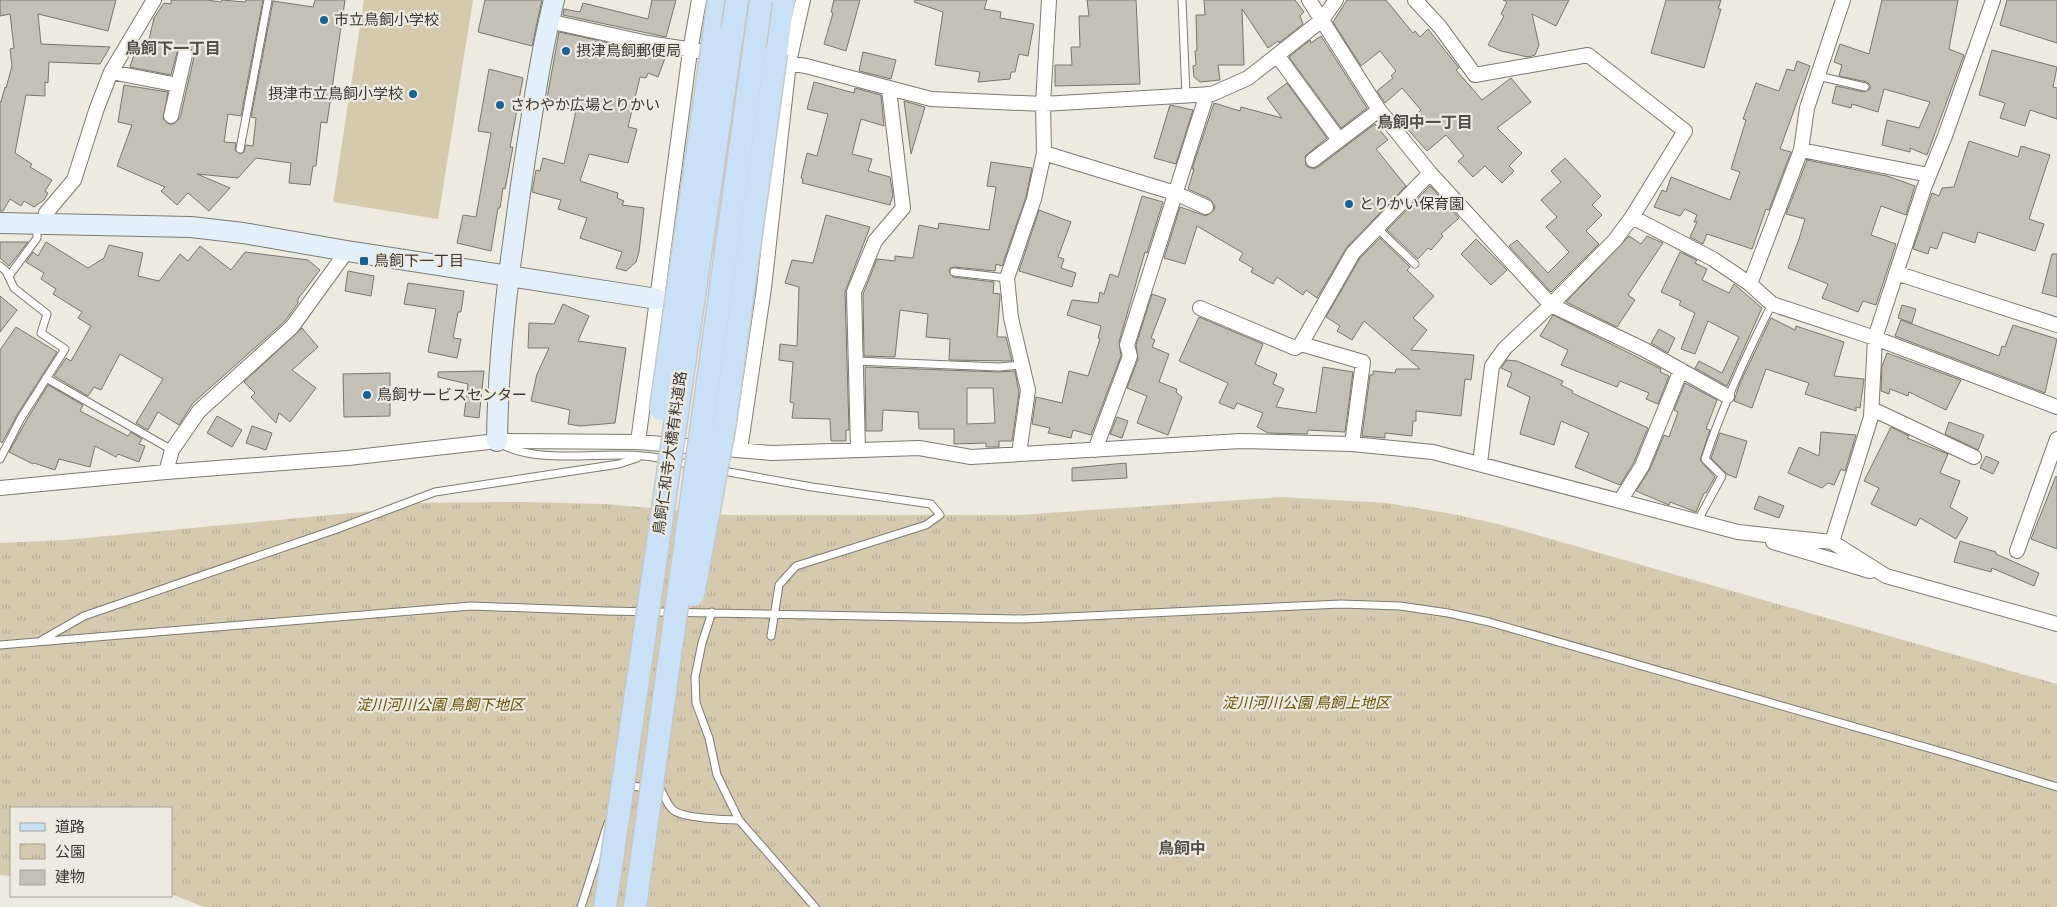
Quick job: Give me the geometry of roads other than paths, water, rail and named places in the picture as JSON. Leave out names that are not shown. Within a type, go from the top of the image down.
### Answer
[{"type":"main road","points":[[638,671],[632,651],[658,429],[719,0]]},
{"type":"main road","name":"鳥飼仁和寺大橋有料道路","points":[[605,907],[737,0]]},
{"type":"main road","name":"鳥飼仁和寺大橋有料道路","points":[[635,907],[761,0]]},
{"type":"main road","points":[[667,675],[680,662],[724,428],[783,57],[784,0]]},
{"type":"street","points":[[42,224],[46,213],[74,180],[97,108],[111,72],[154,0]]},
{"type":"street","points":[[497,441],[498,397],[508,276],[531,122],[548,21],[554,0]]},
{"type":"street","points":[[638,442],[690,51],[699,0]]},
{"type":"street","points":[[740,450],[762,301],[783,57],[803,0]]},
{"type":"street","points":[[1019,454],[1028,390],[1011,318],[1007,278],[1034,199],[1044,153],[1043,104],[1049,0]]},
{"type":"street","points":[[1310,0],[1379,110],[1430,173],[1551,305],[1646,350],[1727,396]]},
{"type":"street","points":[[548,21],[690,51],[783,57],[889,89],[932,99],[1043,104],[1212,94],[1248,78],[1322,20],[1336,0]]},
{"type":"street","points":[[1416,0],[1440,27],[1475,75],[1588,55],[1685,131],[1632,217],[1615,240],[1551,305],[1505,348],[1492,366],[1480,463]]},
{"type":"street","points":[[1750,284],[1801,150],[1807,108],[1843,0]]},
{"type":"street","points":[[1832,542],[1871,417],[1875,338],[1929,176],[1993,0]]},
{"type":"street","points":[[171,116],[185,55]]},
{"type":"street","points":[[1277,55],[1339,140]]},
{"type":"street","points":[[111,72],[178,85]]},
{"type":"street","points":[[858,450],[854,292],[875,241],[903,208],[889,89]]},
{"type":"street","points":[[1095,450],[1130,356],[1127,345],[1207,94]]},
{"type":"street","points":[[1313,160],[1379,110]]},
{"type":"street","points":[[1801,150],[1929,176]]},
{"type":"street","points":[[1044,153],[1175,193],[1206,207]]},
{"type":"street","points":[[1200,308],[1294,348],[1301,344],[1353,253],[1430,173]]},
{"type":"street","points":[[1632,217],[1713,259],[1750,284],[1772,304],[1875,338],[2057,407]]},
{"type":"street","points":[[0,223],[191,227],[243,233],[657,299],[762,301]]},
{"type":"street","points":[[166,472],[172,450],[200,411],[292,327],[347,251]]},
{"type":"street","points":[[1896,273],[2057,325]]},
{"type":"street","points":[[1301,344],[1363,362],[1352,444]]},
{"type":"street","points":[[1620,501],[1642,466],[1681,370]]},
{"type":"street","points":[[1872,409],[1974,456]]},
{"type":"street","points":[[2017,551],[2057,439]]},
{"type":"street","points":[[0,488],[166,472],[348,458],[497,441],[638,442],[772,453],[919,448],[971,457],[1241,441],[1352,444],[1433,452],[1480,463],[1738,532],[2057,624]]},
{"type":"street","points":[[1738,532],[1832,542],[1886,576]]},
{"type":"lane","points":[[240,150],[268,0]]},
{"type":"lane","points":[[1182,0],[1186,96]]},
{"type":"lane","points":[[1818,76],[1865,87]]},
{"type":"lane","points":[[9,276],[37,238],[42,224]]},
{"type":"lane","points":[[1377,228],[1416,264]]},
{"type":"lane","points":[[0,266],[9,276],[14,288],[47,314],[41,334],[65,349],[21,418],[0,458]]},
{"type":"lane","points":[[954,272],[1007,278]]},
{"type":"lane","points":[[1697,522],[1722,476],[1705,459],[1727,396],[1772,304]]},
{"type":"lane","points":[[856,362],[998,367],[1022,365]]},
{"type":"lane","points":[[46,378],[172,450]]},
{"type":"lane","points":[[497,441],[512,449],[534,454],[643,456],[812,487],[931,504],[940,515],[926,525],[796,566],[779,585],[771,636]]},
{"type":"lane","points":[[39,642],[84,616],[435,492],[620,464],[643,456]]},
{"type":"lane","points":[[0,645],[471,606],[1024,619],[1341,604],[1400,606],[1489,622],[1953,755],[2057,787]]},
{"type":"lane","points":[[712,612],[702,643],[695,677],[696,703],[709,738],[717,774],[738,820],[815,907]]},
{"type":"lane","points":[[581,907],[620,784],[661,790],[672,810],[679,814],[712,819],[738,820]]},
{"type":"place","name":"市立鳥飼小学校","points":[[324,20]]},
{"type":"place","name":"摂津鳥飼郵便局","points":[[566,51]]},
{"type":"place","name":"摂津市立鳥飼小学校","points":[[413,94]]},
{"type":"place","name":"さわやか広場とりかい","points":[[500,105]]},
{"type":"place","name":"とりかい保育園","points":[[1349,204]]},
{"type":"place","name":"鳥飼下一丁目","points":[[364,261]]},
{"type":"place","name":"鳥飼サービスセンター","points":[[367,395]]},
{"type":"district","name":"鳥飼下一丁目","points":[[173,48]]},
{"type":"district","name":"鳥飼中一丁目","points":[[1425,122]]},
{"type":"district","name":"鳥飼中","points":[[1182,848]]},
{"type":"park label","name":"淀川河川公園 鳥飼上地区","points":[[1306,703]]},
{"type":"park label","name":"淀川河川公園 鳥飼下地区","points":[[440,705]]}]
